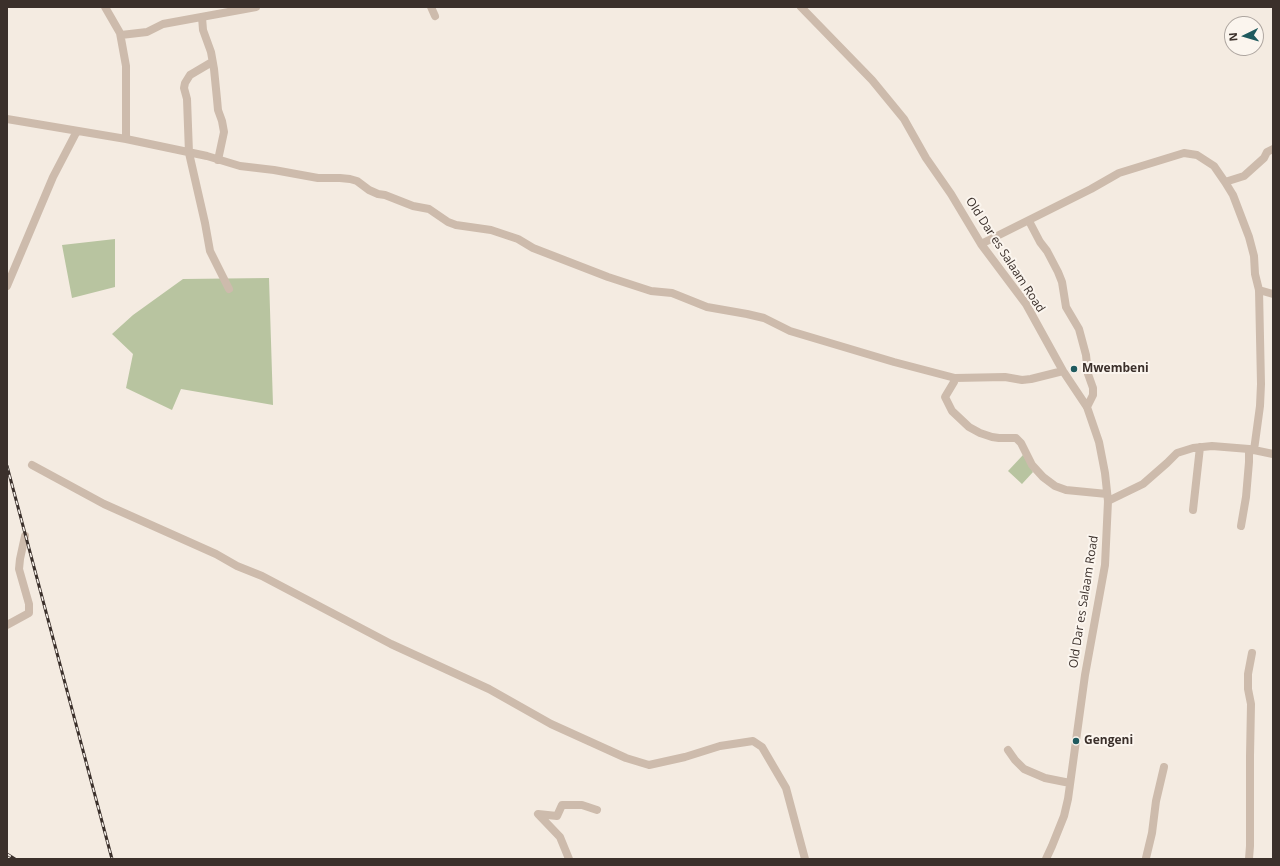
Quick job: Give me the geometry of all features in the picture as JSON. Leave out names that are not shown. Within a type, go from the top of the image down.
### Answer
[{"type":"street","points":[[104,7],[121,35],[126,66],[126,139]]},
{"type":"street","points":[[121,35],[147,32],[163,24],[202,17],[221,10],[256,7]]},
{"type":"street","points":[[431,7],[435,16]]},
{"type":"street","name":"Old Dar es Salaam Road","points":[[801,7],[872,80],[904,120],[926,158],[981,244],[1026,304],[1063,371],[1087,407],[1102,454],[1108,497],[1104,565],[1064,816],[1046,859]]},
{"type":"street","points":[[202,17],[203,30],[211,52],[216,99],[224,132],[218,160]]},
{"type":"street","points":[[212,62],[190,75],[184,88],[188,99],[189,153],[210,251],[229,289]]},
{"type":"street","points":[[7,119],[126,139],[240,166],[274,170],[318,178],[340,178],[357,181],[369,190],[378,194],[385,195],[413,206],[429,209],[448,222],[456,225],[491,230],[514,238],[528,246],[608,278],[651,291],[672,293],[707,307],[764,318],[790,331],[894,362],[955,378],[1005,378],[1022,380],[1063,371]]},
{"type":"street","points":[[7,286],[53,177],[77,131]]},
{"type":"street","points":[[1225,182],[1244,176],[1264,158],[1267,152],[1273,149]]},
{"type":"street","points":[[981,244],[1029,221],[1119,173],[1184,153],[1197,154],[1214,166],[1233,195],[1249,236],[1254,256],[1255,274],[1259,290],[1260,406],[1249,462],[1246,497],[1241,526]]},
{"type":"street","points":[[1029,221],[1058,272],[1062,282],[1066,306],[1079,329],[1085,351],[1087,371],[1093,388],[1093,395],[1087,407]]},
{"type":"street","points":[[1259,290],[1273,294]]},
{"type":"street","points":[[955,378],[945,397],[952,411],[969,427],[980,433],[999,438],[1016,438],[1021,443],[1032,465],[1043,477],[1055,486],[1066,490],[1108,497],[1143,484],[1177,453],[1193,448],[1212,446],[1273,454]]},
{"type":"street","points":[[1193,510],[1200,447]]},
{"type":"street","points":[[32,466],[104,504],[216,554],[236,566],[262,576],[391,644],[489,689],[551,724],[626,758],[649,764],[685,757],[720,746],[753,741],[762,746],[786,788],[805,859]]},
{"type":"street","points":[[7,625],[29,613],[29,604],[19,569],[22,546],[26,536]]},
{"type":"street","points":[[1249,859],[1251,704],[1248,689],[1248,674],[1252,654]]},
{"type":"street","points":[[1008,750],[1024,769],[1045,778],[1070,783]]},
{"type":"street","points":[[1146,859],[1152,834],[1156,801],[1164,767]]},
{"type":"street","points":[[569,859],[560,837],[538,814],[557,816],[562,804],[582,805],[596,810]]},
{"type":"green space","points":[[115,239],[115,287],[72,298],[62,245]]},
{"type":"green space","points":[[269,278],[273,405],[181,389],[172,410],[126,388],[133,354],[112,334],[133,315],[183,279]]},
{"type":"green space","points":[[1023,455],[1033,472],[1022,484],[1008,471]]},
{"type":"railway","points":[[7,466],[112,859]]},
{"type":"railway","points":[[7,854],[15,859]]},
{"type":"place","name":"Mwembeni","points":[[1074,369]]},
{"type":"place","name":"Gengeni","points":[[1076,741]]}]
